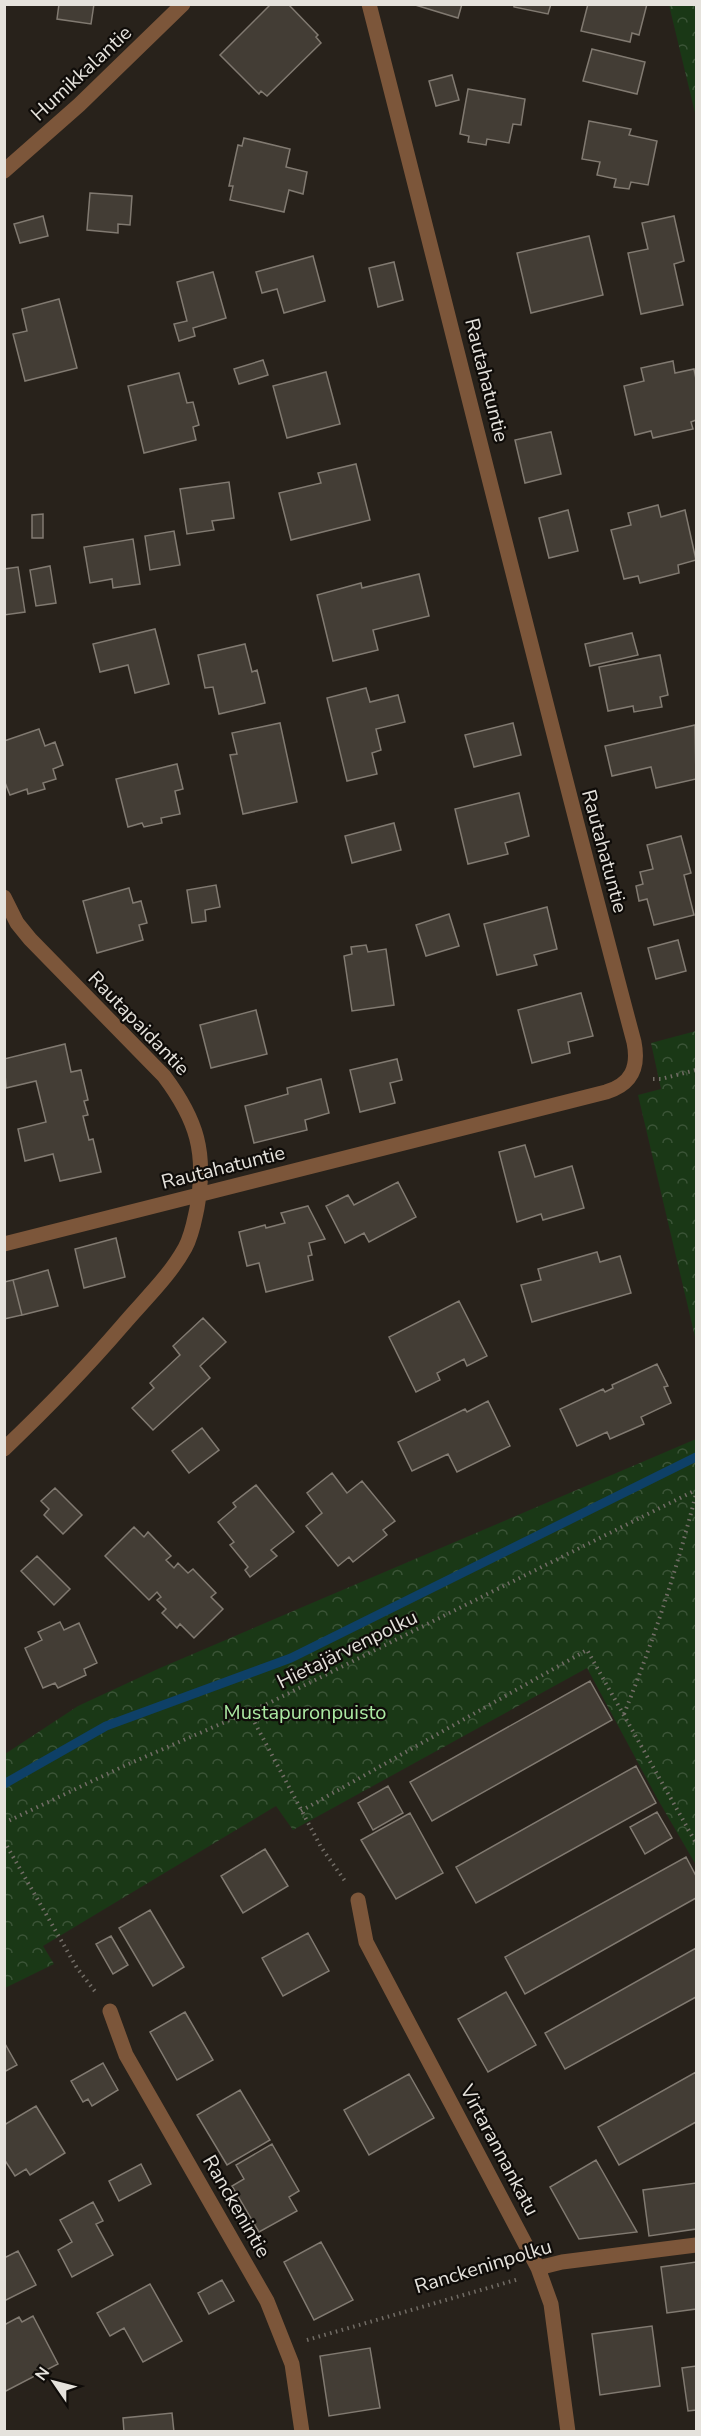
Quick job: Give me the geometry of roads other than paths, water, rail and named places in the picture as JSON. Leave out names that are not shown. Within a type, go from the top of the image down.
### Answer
[{"type":"street","name":"Humikkalantie","points":[[4,171],[79,105],[183,4]]},
{"type":"street","name":"Rautahatuntie","points":[[4,1244],[606,1092],[620,1088],[630,1077],[635,1065],[637,1052],[565,779],[453,328],[369,4]]},
{"type":"street","name":"Rautapaidantie","points":[[4,897],[17,923],[30,939],[164,1076],[182,1099],[192,1122],[202,1161],[193,1228],[186,1247],[171,1268],[84,1370],[4,1449]]},
{"type":"street","name":"Virtarannankatu","points":[[358,1900],[366,1942],[538,2268],[551,2304],[568,2432]]},
{"type":"street","name":"Ranckenintie","points":[[110,2012],[126,2055],[258,2284],[292,2364],[302,2432]]},
{"type":"street","name":"Ranckeninpolku","points":[[538,2268],[562,2262],[696,2245]]},
{"type":"waterway","points":[[4,1784],[106,1726],[291,1658],[696,1457]]},
{"type":"park label","name":"Mustapuronpuisto","points":[[305,1712]]}]
